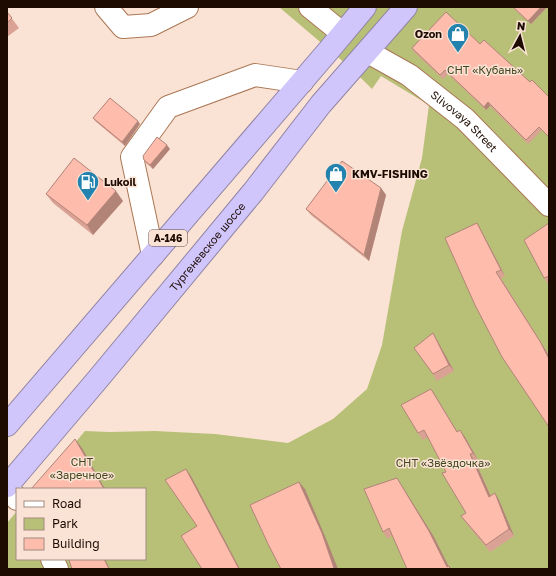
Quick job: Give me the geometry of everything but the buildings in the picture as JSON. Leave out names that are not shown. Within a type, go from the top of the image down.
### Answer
[{"type":"highway","name":"А-146","points":[[7,425],[365,7]]},
{"type":"highway","name":"Тургеневское шоссе","points":[[7,487],[253,192],[321,104],[406,7]]},
{"type":"street","points":[[106,7],[123,27],[151,25],[184,8]]},
{"type":"street","points":[[310,7],[342,33]]},
{"type":"street","name":"Slivovaya Street","points":[[368,52],[409,75],[465,119],[549,205]]},
{"type":"street","points":[[153,255],[132,157],[168,107],[255,75],[302,82]]},
{"type":"street","points":[[7,487],[16,498]]},
{"type":"street","points":[[52,560],[57,569]]},
{"type":"green space","name":"СНТ «Звёздочка»","points":[[279,7],[549,7],[549,569],[7,569],[7,523],[16,512],[16,560],[146,560],[146,488],[37,488],[85,431],[155,431],[215,434],[288,443],[333,419],[367,389],[382,345],[402,231],[422,158],[429,105],[381,76],[372,89],[352,69]]},
{"type":"place","name":"Ozon","points":[[458,54]]},
{"type":"place","name":"KMV-FISHING","points":[[336,194]]},
{"type":"place","name":"Lukoil","points":[[88,202]]},
{"type":"park label","name":"СНТ «Кубань»","points":[[485,70]]},
{"type":"park label","name":"СНТ «Заречное»","points":[[82,468]]}]
